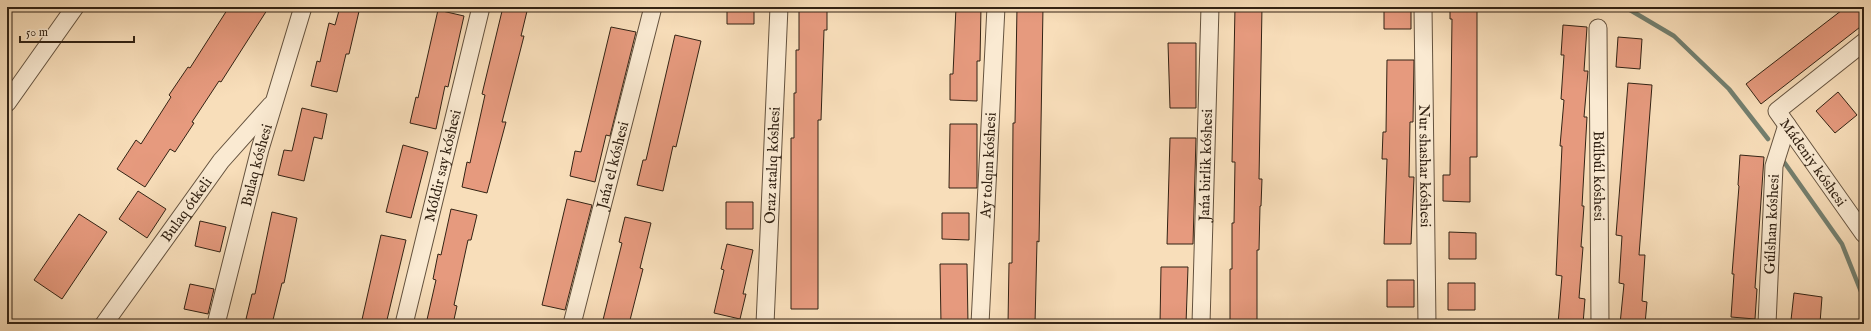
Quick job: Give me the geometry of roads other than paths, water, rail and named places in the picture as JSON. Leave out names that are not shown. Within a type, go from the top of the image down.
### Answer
[{"type":"street","points":[[9,96],[75,7]]},
{"type":"street","name":"Bulaq kóshesi","points":[[216,324],[260,149],[303,7]]},
{"type":"street","name":"Móldir say kóshesi","points":[[404,324],[481,7]]},
{"type":"street","name":"Jańa el kóshesi","points":[[572,324],[653,7]]},
{"type":"street","name":"Oraz atalıq kóshesi","points":[[764,324],[779,7]]},
{"type":"street","name":"Ay tolqın kóshesi","points":[[980,324],[996,7]]},
{"type":"street","name":"Jańa birlik kóshesi","points":[[1202,324],[1210,7]]},
{"type":"street","name":"Nur shashar kóshesi","points":[[1423,7],[1427,324]]},
{"type":"street","name":"Búlbúl kóshesi","points":[[1598,28],[1600,324]]},
{"type":"street","name":"Mádeniy kóshesi","points":[[1864,42],[1777,110],[1864,234]]},
{"type":"street","name":"Bulaq ótkeli","points":[[104,324],[221,161],[275,101]]},
{"type":"street","name":"Gúlshan kóshesi","points":[[1767,324],[1774,166],[1787,125]]},
{"type":"waterway","points":[[1625,7],[1674,36],[1729,89],[1768,139]]},
{"type":"waterway","points":[[1784,162],[1842,244],[1864,299]]}]
